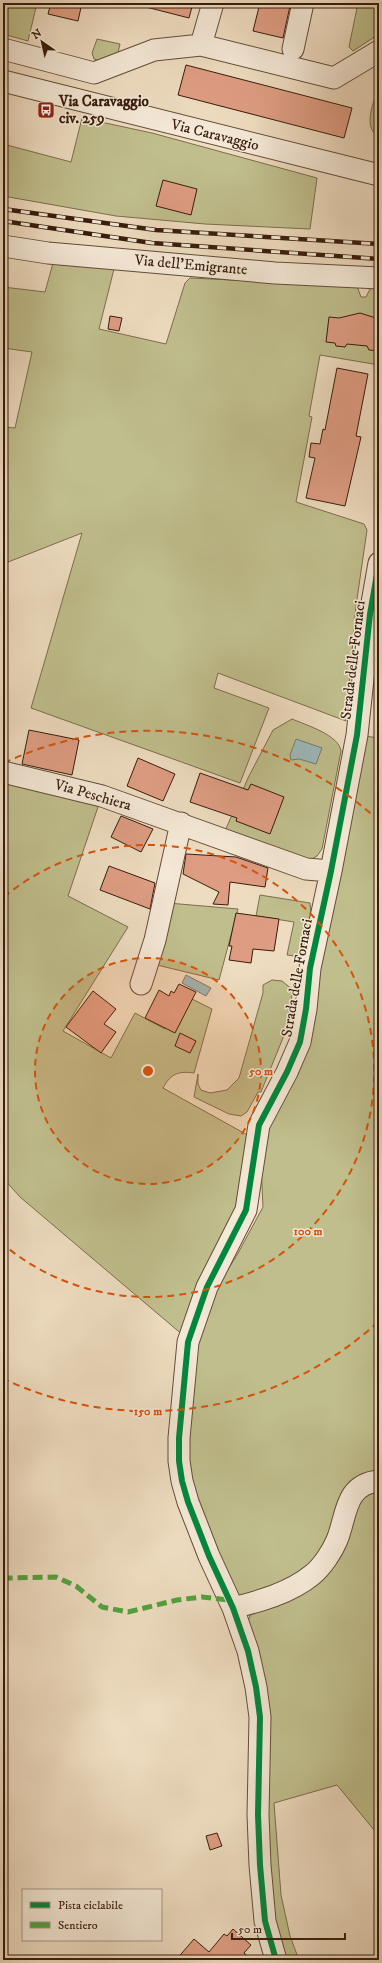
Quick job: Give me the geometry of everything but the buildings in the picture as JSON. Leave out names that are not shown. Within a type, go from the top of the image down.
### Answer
[{"type":"street","points":[[201,45],[213,3]]},
{"type":"street","points":[[293,49],[303,3]]},
{"type":"street","points":[[3,49],[94,73],[154,50],[201,45],[334,78],[379,51]]},
{"type":"street","name":"Via Caravaggio","points":[[3,81],[311,160],[379,175]]},
{"type":"street","name":"Via Caravaggio","points":[[311,160],[338,169],[379,179]]},
{"type":"street","name":"Via dell'Emigrante","points":[[3,246],[48,253],[252,271],[379,278]]},
{"type":"street","name":"Strada delle Fornaci","points":[[276,1960],[265,1921],[260,1865],[258,1815],[260,1716],[248,1651],[233,1608],[204,1543],[182,1481],[179,1461],[179,1438],[188,1342],[207,1287],[246,1210],[259,1125],[287,1072],[300,1042],[306,1009],[310,968],[331,871],[357,735],[370,614],[379,563]]},
{"type":"street","name":"Via Peschiera","points":[[3,772],[102,796],[306,869],[331,871]]},
{"type":"street","points":[[141,984],[155,940],[181,823]]},
{"type":"street","points":[[233,1608],[286,1591],[312,1575],[325,1560],[337,1540],[347,1504],[356,1490],[370,1482],[379,1481]]},
{"type":"shaded area","points":[[3,3],[37,3],[28,41],[3,34]]},
{"type":"shaded area","points":[[358,3],[379,3],[379,34],[353,51],[349,47]]},
{"type":"shaded area","points":[[97,39],[120,44],[117,57],[103,62],[94,59],[92,53]]},
{"type":"shaded area","points":[[379,85],[379,137],[374,133],[370,120],[372,105]]},
{"type":"shaded area","points":[[82,118],[152,133],[317,178],[310,229],[205,224],[116,216],[3,196],[3,144],[71,162]]},
{"type":"shaded area","points":[[53,263],[114,269],[99,329],[166,344],[185,283],[190,278],[357,286],[361,297],[366,297],[371,287],[379,287],[379,365],[320,355],[309,416],[312,417],[296,502],[364,524],[367,530],[356,606],[346,721],[218,673],[214,688],[269,708],[240,783],[31,708],[82,533],[3,564],[3,484],[8,461],[3,460],[3,427],[15,428],[32,352],[3,348],[3,287],[45,292]]},
{"type":"shaded area","points":[[292,719],[328,735],[339,745],[341,751],[322,849],[317,856],[308,861],[225,831],[248,778],[273,730]]},
{"type":"shaded area","points":[[357,735],[379,738],[379,1836],[337,1785],[274,1803],[281,1895],[290,1936],[299,1960],[283,1960],[272,1922],[248,1621],[254,1606],[233,1608],[184,1457],[197,1333],[215,1290],[237,1255],[263,1207],[260,1145],[312,1004]]},
{"type":"shaded area","points":[[3,780],[99,804],[68,896],[128,927],[63,1031],[111,1058],[135,1013],[165,1029],[192,999],[212,1009],[194,1073],[184,1072],[176,1074],[169,1079],[163,1088],[251,1137],[237,1218],[184,1336],[20,1197],[3,1178]]},
{"type":"shaded area","points":[[260,895],[310,903],[311,915],[301,957],[287,955],[294,922],[256,916]]},
{"type":"shaded area","points":[[168,903],[238,909],[219,980],[157,965]]},
{"type":"shaded area","points":[[272,980],[282,981],[293,990],[285,1033],[261,1092],[258,1092],[247,1112],[241,1116],[229,1114],[194,1097],[198,1074],[198,1084],[201,1090],[210,1093],[227,1090],[239,1078],[263,993],[263,985]]},
{"type":"water","points":[[296,739],[322,748],[316,764],[299,759],[291,760],[290,755]]},
{"type":"water","points":[[186,975],[211,988],[206,996],[182,983]]},
{"type":"railway","points":[[3,209],[156,230],[379,244]]},
{"type":"railway","points":[[3,221],[152,243],[379,259]]},
{"type":"marked path","points":[[3,1580],[8,1578],[56,1577],[76,1586],[102,1607],[128,1612],[177,1600],[202,1597],[229,1600]]},
{"type":"cycle path","points":[[276,1960],[265,1921],[260,1865],[258,1815],[260,1717],[256,1687],[248,1651],[233,1608],[209,1556],[188,1502],[182,1481],[179,1461],[179,1438],[188,1342],[207,1287],[246,1210],[259,1125],[287,1072],[300,1042],[306,1009],[310,968],[331,871],[357,735],[370,614],[379,563]]},
{"type":"place","name":"Via Caravaggio civ. 259","points":[[46,110]]}]
